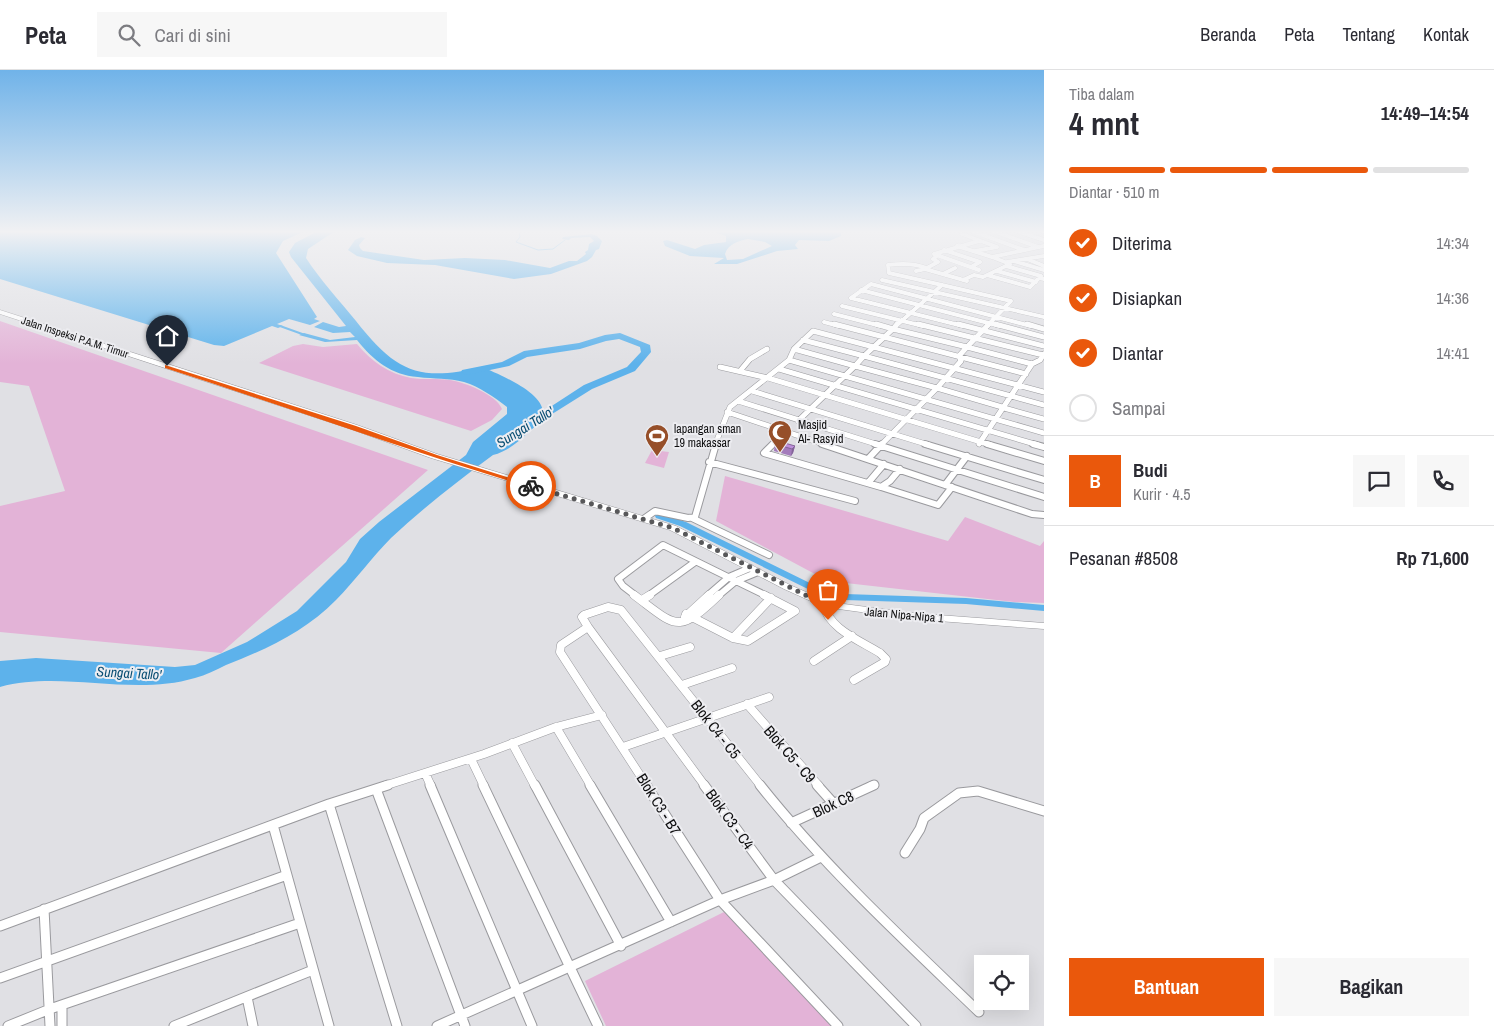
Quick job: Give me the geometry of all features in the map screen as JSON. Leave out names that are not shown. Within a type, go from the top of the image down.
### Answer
[{"type":"street","points":[[877,285],[886,276]]},
{"type":"street","points":[[868,459],[903,420],[937,388],[961,361],[960,356],[967,347],[1011,301],[901,276]]},
{"type":"street","points":[[949,276],[969,281]]},
{"type":"street","points":[[963,280],[973,276]]},
{"type":"street","points":[[989,276],[1030,287],[1041,276]]},
{"type":"street","points":[[882,280],[1044,317]]},
{"type":"street","points":[[1044,329],[877,285],[870,284],[851,298],[1044,346]]},
{"type":"street","points":[[798,421],[917,305],[942,285]]},
{"type":"street","points":[[861,290],[1044,337]]},
{"type":"street","points":[[842,306],[1044,355],[1040,360],[1032,364],[979,444]]},
{"type":"street","name":"Jalan Inspeksi P.A.M. Timur","points":[[0,312],[345,424],[491,474]]},
{"type":"street","points":[[834,314],[1032,364]]},
{"type":"street","points":[[824,322],[1026,374]]},
{"type":"street","points":[[692,518],[697,515],[709,462],[727,412],[738,401],[780,369],[789,360],[794,349],[813,331],[1044,392]]},
{"type":"street","points":[[804,340],[1044,406]]},
{"type":"street","points":[[740,371],[750,358],[767,349]]},
{"type":"street","points":[[794,349],[1044,419]]},
{"type":"street","points":[[789,360],[1044,432]]},
{"type":"street","points":[[720,367],[740,371],[1044,463]]},
{"type":"street","points":[[780,369],[1044,448]]},
{"type":"street","points":[[752,391],[1044,480]]},
{"type":"street","points":[[738,401],[1044,497]]},
{"type":"street","points":[[727,412],[1032,514],[1044,515]]},
{"type":"street","points":[[784,432],[764,453],[938,505],[967,456]]},
{"type":"street","points":[[709,462],[855,502]]},
{"type":"street","points":[[868,484],[884,464]]},
{"type":"street","points":[[881,487],[890,481],[900,469]]},
{"type":"street","name":"Jalan Nipa-Nipa 1","points":[[491,474],[645,518],[687,534],[823,604],[888,614],[1044,626]]},
{"type":"street","points":[[645,518],[648,514],[655,511],[692,518],[769,555]]},
{"type":"street","points":[[688,618],[740,641],[748,641],[795,611],[771,598],[736,581],[729,577],[695,562],[665,546],[661,546],[618,579],[623,586],[673,623],[678,624],[736,581],[754,570]]},
{"type":"street","points":[[642,600],[695,562]]},
{"type":"street","points":[[688,618],[729,577],[754,570]]},
{"type":"street","points":[[733,638],[771,598]]},
{"type":"street","points":[[823,604],[828,620],[880,653],[886,659],[885,662],[854,680]]},
{"type":"street","name":"Blok C4 - C5","points":[[588,627],[583,616],[609,606],[615,606],[621,610],[660,656],[791,823],[821,857],[979,1012]]},
{"type":"street","name":"Blok C3 - B7","points":[[588,627],[560,647],[560,652],[720,900],[838,1026]]},
{"type":"street","name":"Blok C3 - C4","points":[[588,627],[774,880],[916,1026]]},
{"type":"street","points":[[814,661],[852,636]]},
{"type":"street","points":[[660,656],[690,647]]},
{"type":"street","points":[[682,685],[732,668]]},
{"type":"street","points":[[623,747],[769,697]]},
{"type":"street","name":"Blok C5 - C9","points":[[747,704],[834,804]]},
{"type":"street","points":[[0,926],[329,804],[471,759],[600,712]]},
{"type":"street","points":[[556,727],[671,922]]},
{"type":"street","points":[[512,743],[620,946]]},
{"type":"street","points":[[471,759],[572,967],[598,1026]]},
{"type":"street","points":[[425,773],[532,1026]]},
{"type":"street","name":"Blok C8","points":[[791,823],[874,785]]},
{"type":"street","points":[[376,789],[463,1021]]},
{"type":"street","points":[[905,853],[920,829],[924,818],[959,793],[978,791],[1044,811]]},
{"type":"street","points":[[329,804],[396,1026]]},
{"type":"street","points":[[273,825],[328,1026]]},
{"type":"street","points":[[437,1026],[463,1021],[517,991],[720,900],[774,880],[821,857]]},
{"type":"street","points":[[0,978],[287,875]]},
{"type":"street","points":[[44,909],[50,1026]]},
{"type":"street","points":[[8,1026],[50,1009],[300,923]]},
{"type":"street","points":[[174,1026],[313,970]]},
{"type":"street","points":[[247,997],[253,1026]]},
{"type":"street","points":[[62,1006],[62,1026]]},
{"type":"shaded area","points":[[0,321],[428,470],[221,653],[0,632],[0,506],[65,491],[29,386],[0,382]]},
{"type":"shaded area","points":[[303,344],[323,347],[357,344],[368,356],[388,370],[411,378],[445,379],[463,383],[487,394],[502,409],[492,420],[471,431],[259,363],[293,346]]},
{"type":"shaded area","name":"lapangan sman 19 makassar","points":[[652,450],[669,452],[664,468],[645,463]]},
{"type":"shaded area","points":[[725,476],[948,541],[965,517],[1040,546],[1044,541],[1044,603],[1014,602],[828,581],[716,521]]},
{"type":"shaded area","points":[[724,912],[791,980],[831,1026],[606,1026],[585,981]]},
{"type":"water","points":[[0,276],[290,276],[317,317],[314,319],[320,321],[310,325],[289,319],[277,324],[283,326],[278,328],[272,326],[224,346],[214,345],[0,279]]},
{"type":"water","points":[[306,276],[318,276],[370,338],[397,362],[410,369],[425,372],[441,373],[482,367],[490,370],[512,381],[533,395],[540,404],[543,413],[540,422],[517,443],[493,455],[416,516],[391,538],[343,593],[312,621],[270,646],[195,678],[171,683],[122,685],[48,681],[0,687],[0,661],[36,658],[175,667],[195,665],[247,642],[297,611],[346,562],[360,539],[379,522],[466,455],[473,442],[507,414],[507,407],[470,384],[453,380],[408,376],[391,370],[369,354],[357,340],[325,342],[299,335],[304,333],[330,340],[355,337],[350,332],[333,333],[314,327],[323,322],[339,327],[346,326]]},
{"type":"water","points":[[495,276],[539,276],[514,279]]},
{"type":"building","points":[[778,441],[795,446],[792,449],[775,444]]},
{"type":"waterway","points":[[280,326],[305,335]]},
{"type":"waterway","name":"Sungai Tallo'","points":[[466,372],[505,364],[524,354],[580,346],[605,338],[620,336],[645,345],[646,352],[631,369],[588,387],[525,428]]},
{"type":"waterway","points":[[659,516],[683,524],[817,590],[845,597],[966,601],[1044,608]]},
{"type":"way so far","points":[[531,486],[645,518],[687,534],[823,604],[828,620]]},
{"type":"place","name":"Masjid Al- Rasyid","points":[[780,453]]},
{"type":"place","name":"lapangan sman 19 makassar","points":[[657,457]]},
{"type":"route","points":[[167,366],[354,427],[434,456],[531,486]]}]
